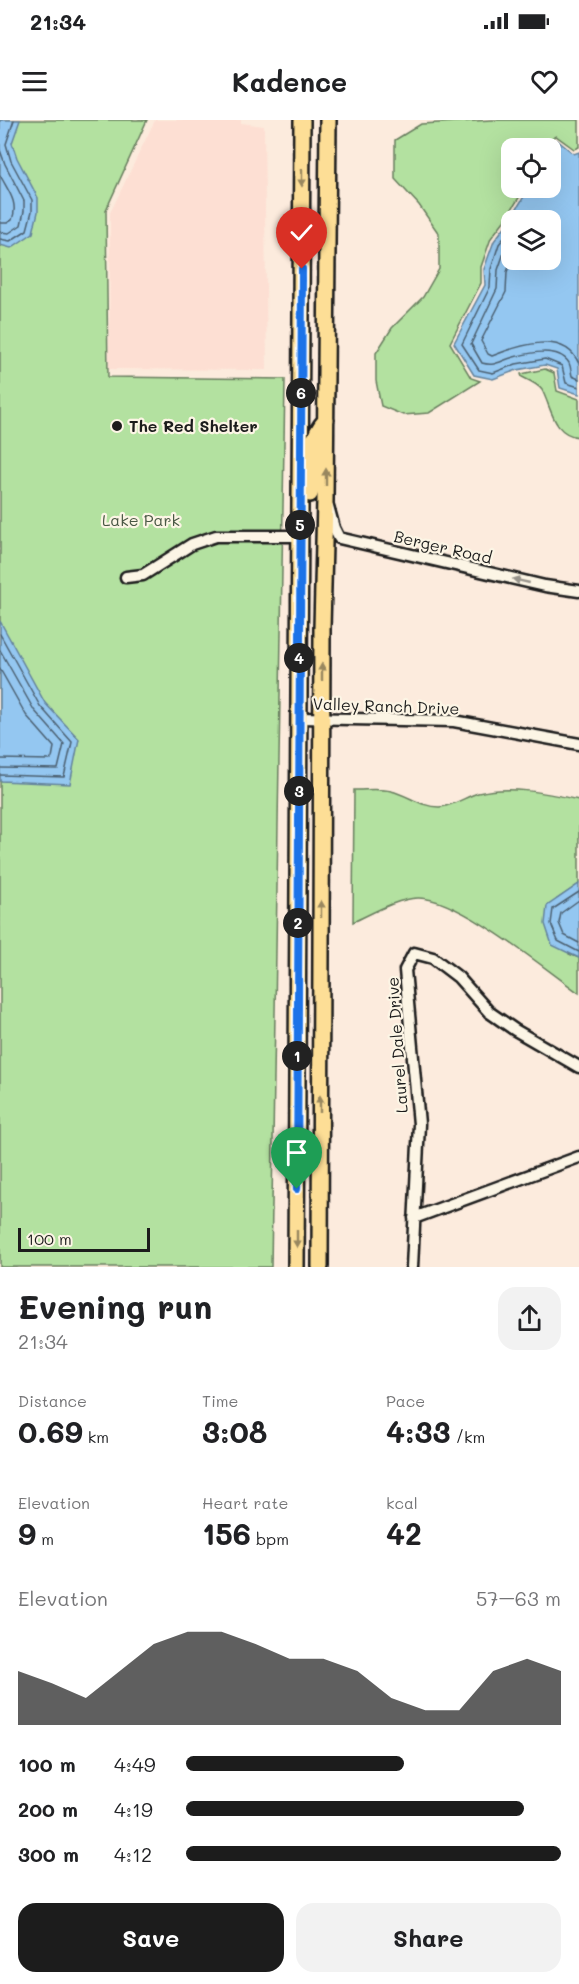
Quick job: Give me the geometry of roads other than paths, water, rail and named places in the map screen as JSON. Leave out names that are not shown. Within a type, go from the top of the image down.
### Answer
[{"type":"main road","points":[[297,1267],[302,120]]},
{"type":"main road","points":[[320,1267],[322,629],[326,500],[328,120]]},
{"type":"main road","points":[[322,629],[310,616],[309,556],[308,549],[300,536],[309,508],[312,443],[317,429],[326,420]]},
{"type":"street","name":"Berger Road","points":[[326,500],[339,538],[544,586],[579,591]]},
{"type":"street","points":[[126,577],[143,575],[192,544],[216,536],[300,536]]},
{"type":"street","name":"Valley Ranch Drive","points":[[299,718],[454,721],[579,744]]},
{"type":"street","name":"Laurel Dale Drive","points":[[412,1267],[419,1124],[405,970],[414,953],[433,958],[458,977],[489,1012],[515,1030],[579,1067]]},
{"type":"street","points":[[414,1218],[579,1157]]},
{"type":"water","points":[[0,120],[20,120],[12,143],[17,158],[38,198],[38,212],[33,233],[11,248],[0,245]]},
{"type":"water","points":[[561,143],[574,154],[579,152],[579,394],[560,388],[557,369],[545,365],[517,370],[493,379],[474,375],[454,343],[485,285],[484,269],[494,241],[501,232],[501,270],[561,270],[561,210],[516,210],[523,198],[561,198]]},
{"type":"water","points":[[0,621],[45,703],[79,739],[70,784],[0,781]]},
{"type":"water","points":[[579,884],[579,958],[552,945],[545,924],[547,906]]},
{"type":"place","name":"The Red Shelter","points":[[117,426]]},
{"type":"park label","name":"Lake Park","points":[[141,520]]}]
